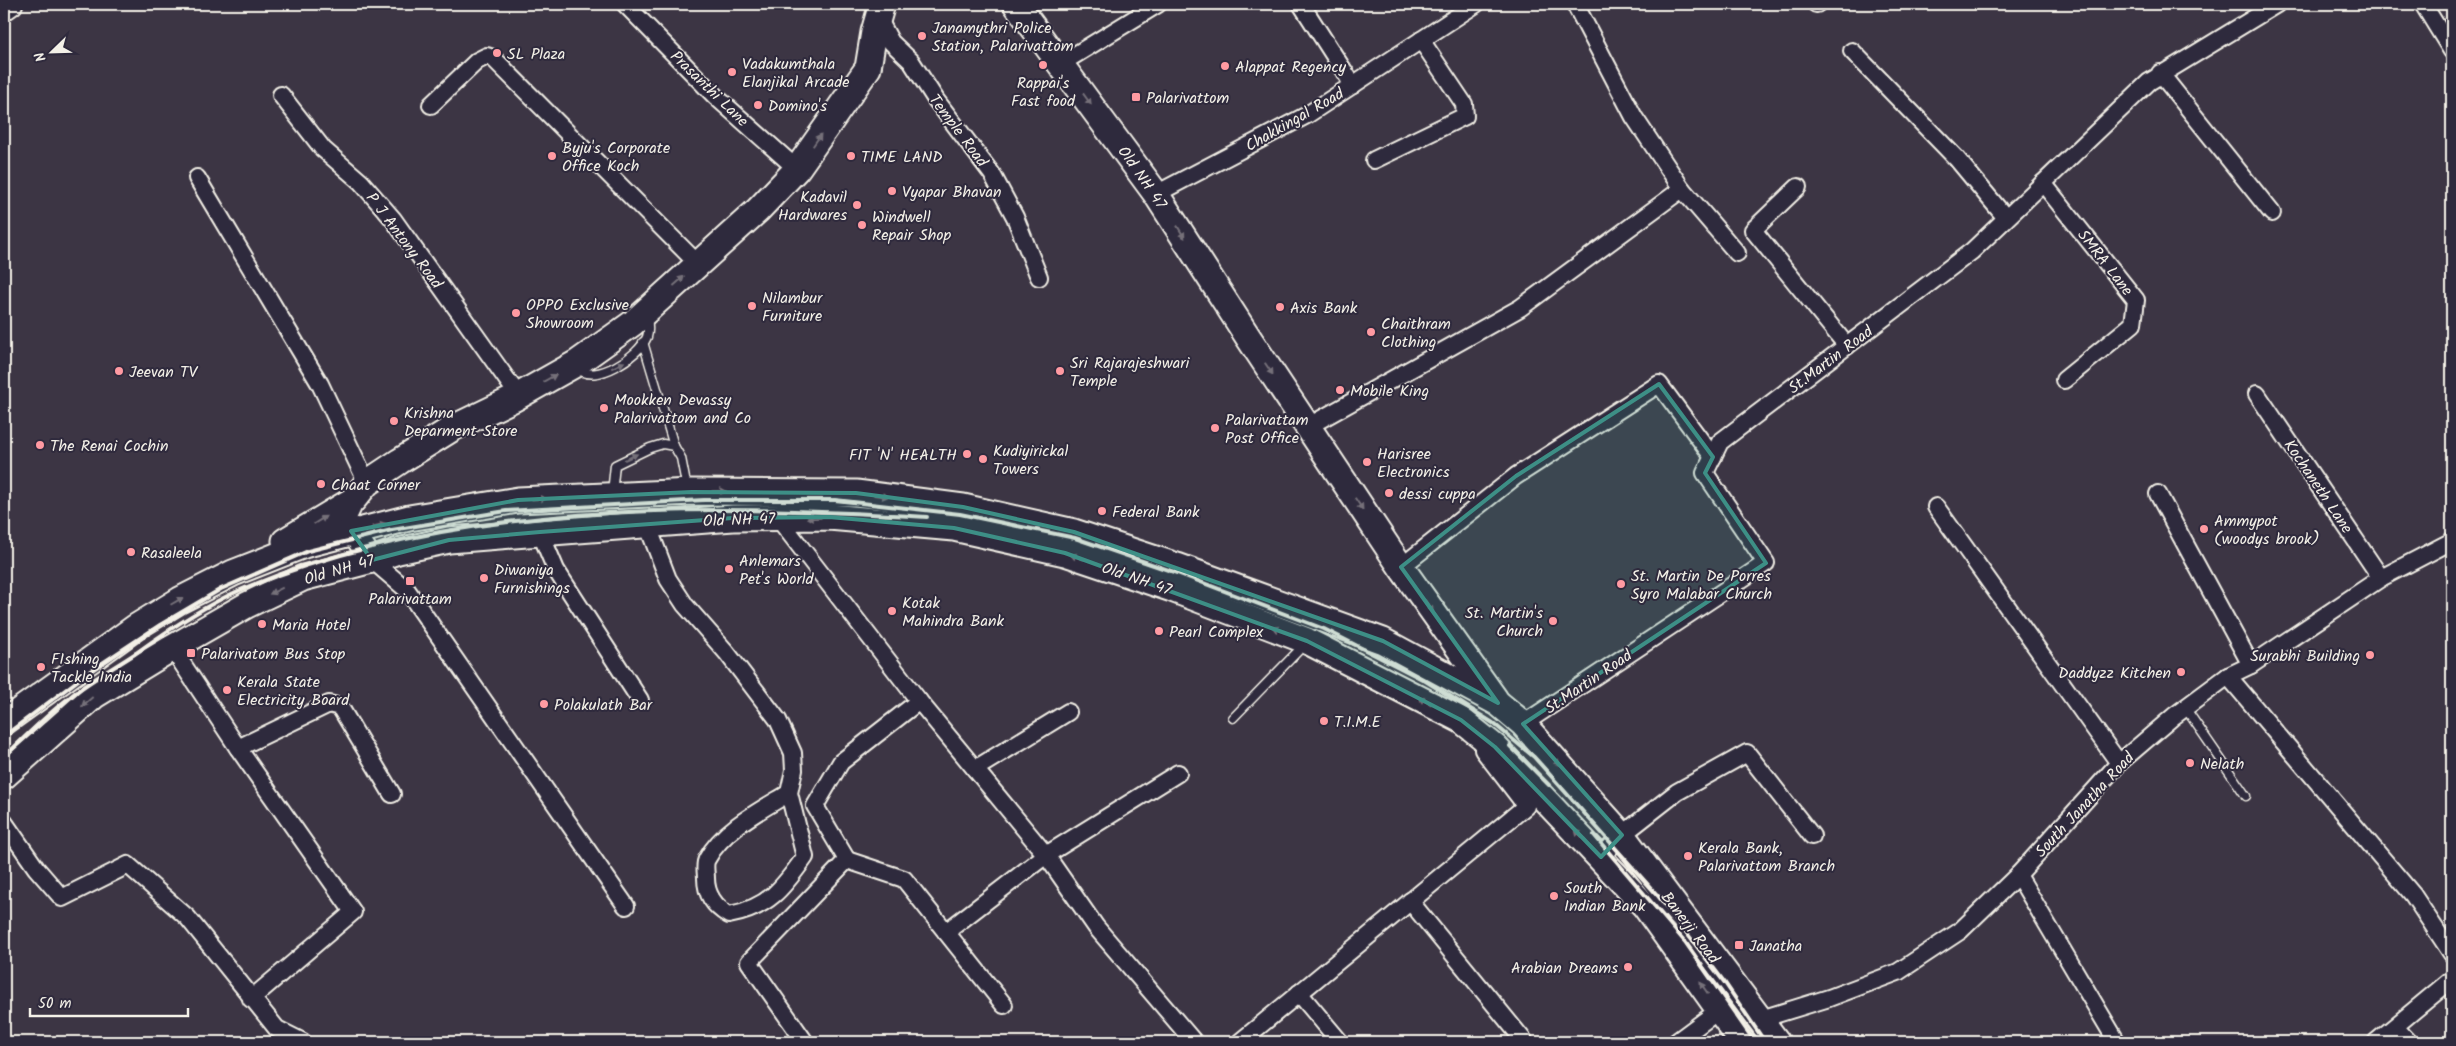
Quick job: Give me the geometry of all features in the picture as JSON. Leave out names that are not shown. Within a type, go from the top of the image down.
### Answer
[{"type":"main road","name":"Old NH 47","points":[[1016,4],[1062,63],[1156,194],[1401,567],[1498,703]]},
{"type":"main road","name":"Old NH 47","points":[[233,573],[453,428],[573,365],[633,323],[758,210],[797,169],[868,68],[880,11]]},
{"type":"main road","name":"Old NH 47","points":[[4,722],[136,627],[180,600],[233,573],[304,545],[351,531],[409,518],[518,500],[687,492],[856,493],[964,506],[1074,532],[1177,566],[1383,641],[1498,703],[1523,724]]},
{"type":"main road","name":"Old NH 47","points":[[4,776],[95,695],[247,605],[303,578],[372,560],[398,551],[449,540],[733,518],[829,517],[954,528],[1065,553],[1172,589],[1308,641],[1461,720],[1495,747]]},
{"type":"main road","name":"Banerji Road","points":[[1523,724],[1622,835],[1777,1042]]},
{"type":"main road","name":"Banerji Road","points":[[1495,747],[1601,857],[1645,906],[1742,1042]]},
{"type":"street","points":[[4,9],[11,4]]},
{"type":"street","name":"Prasanthi Lane","points":[[625,4],[715,96],[797,169]]},
{"type":"street","points":[[1062,63],[1158,4]]},
{"type":"street","points":[[1301,4],[1353,85]]},
{"type":"street","points":[[1575,4],[1634,117],[1682,189],[1737,253]]},
{"type":"street","name":"St.Martin Road","points":[[1523,724],[1766,563],[1705,473],[1720,442],[1972,251],[2160,73],[2277,4]]},
{"type":"street","points":[[2423,4],[2452,51]]},
{"type":"street","name":"Chakkingal Road","points":[[1156,194],[1307,115],[1421,40],[1467,6]]},
{"type":"street","name":"Temple Road","points":[[880,11],[891,42],[911,61],[936,100],[992,174],[1015,218],[1039,277]]},
{"type":"street","points":[[1374,160],[1465,116],[1464,104],[1421,40]]},
{"type":"street","points":[[1852,51],[1958,159],[2006,218]]},
{"type":"street","points":[[430,105],[478,61],[487,56],[493,58],[698,264]]},
{"type":"street","points":[[2160,73],[2272,213]]},
{"type":"street","name":"P J Antony Road","points":[[281,95],[323,149],[362,182],[393,219],[518,395]]},
{"type":"street","points":[[197,178],[320,384],[360,491],[344,519],[351,531],[372,560],[406,590],[626,906]]},
{"type":"street","name":"SMRA Lane","points":[[2043,183],[2136,300],[2133,324],[2064,380]]},
{"type":"street","points":[[1798,187],[1753,230],[1847,346]]},
{"type":"street","points":[[1307,426],[1520,308],[1682,189]]},
{"type":"street","points":[[1401,567],[1516,476],[1659,384],[1712,457]]},
{"type":"street","name":"Kochaneth Lane","points":[[2257,394],[2381,578]]},
{"type":"street","points":[[2158,494],[2250,665]]},
{"type":"street","points":[[1936,507],[2119,763]]},
{"type":"street","points":[[778,518],[919,701],[1046,855],[1096,927],[1194,1042]]},
{"type":"street","points":[[647,524],[668,579],[685,605],[727,653],[778,720],[793,754],[794,770],[788,793],[805,857],[789,879],[768,900],[750,911],[729,915],[719,909],[706,889],[706,860],[721,841],[736,828],[788,793]]},
{"type":"street","points":[[540,532],[556,570],[640,700]]},
{"type":"street","name":"South Janatha Road","points":[[1761,1019],[1829,998],[1898,972],[1960,931],[2018,876],[2119,763],[2186,709],[2228,676],[2250,665],[2381,578],[2452,541]]},
{"type":"street","points":[[172,648],[238,748],[353,912],[251,999]]},
{"type":"street","points":[[2228,676],[2413,896],[2452,954]]},
{"type":"street","points":[[919,701],[842,762],[815,806],[847,860],[904,878],[1004,1005]]},
{"type":"street","points":[[238,748],[329,704],[340,707],[392,794]]},
{"type":"street","points":[[975,769],[1068,712]]},
{"type":"street","points":[[1240,1042],[1526,806],[1461,720]]},
{"type":"street","points":[[1601,857],[1622,835],[1677,792],[1747,753],[1812,836]]},
{"type":"street","points":[[946,932],[1046,855],[1178,773]]},
{"type":"street","points":[[4,822],[36,868],[62,898],[128,865],[188,918],[251,999],[277,1029],[303,1042]]},
{"type":"street","points":[[805,1042],[749,962],[847,860]]},
{"type":"street","points":[[2018,876],[2118,1042]]},
{"type":"street","points":[[1410,901],[1525,1042]]},
{"type":"street","points":[[2376,1042],[2452,979]]},
{"type":"street","points":[[1300,993],[1340,1042]]},
{"type":"street","points":[[1676,1042],[1719,1010]]},
{"type":"street","points":[[2395,1027],[2409,1042]]},
{"type":"lane","points":[[573,365],[580,372],[592,373],[608,369],[629,360],[638,352],[648,335],[647,310]]},
{"type":"lane","points":[[644,342],[674,446],[683,463],[687,492]]},
{"type":"lane","points":[[612,495],[615,465],[650,448],[663,444],[674,446]]},
{"type":"lane","points":[[1233,718],[1308,641]]},
{"type":"lane","points":[[2186,709],[2246,796]]},
{"type":"highlighted area","points":[[1659,384],[1713,457],[1705,473],[1766,563],[1523,724],[1622,835],[1601,857],[1495,747],[1461,720],[1307,641],[1065,553],[954,528],[829,517],[733,518],[449,540],[372,560],[351,531],[518,500],[692,492],[856,493],[963,507],[1074,532],[1383,641],[1498,703],[1401,567],[1516,476]]},
{"type":"railway","points":[[4,736],[89,672],[160,625],[221,589],[308,551],[392,530],[506,511],[704,500],[835,500],[960,514],[1075,538],[1177,573],[1324,629],[1424,680],[1493,723],[1534,757],[1659,897],[1725,983],[1765,1042]]},
{"type":"railway","points":[[4,757],[61,704],[173,627],[211,604],[238,591],[319,561],[404,539],[490,524],[577,515],[665,511],[754,510],[927,517]]},
{"type":"railway","points":[[1510,746],[1549,785]]},
{"type":"railway","points":[[1594,835],[1686,943],[1755,1042]]},
{"type":"place","name":"Janamythri Police Station, Palarivattom","points":[[922,36]]},
{"type":"place","name":"SL Plaza","points":[[497,53]]},
{"type":"place","name":"Rappai's Fast food","points":[[1043,65]]},
{"type":"place","name":"Alappat Regency","points":[[1225,66]]},
{"type":"place","name":"Vadakumthala Elanjikal Arcade","points":[[732,72]]},
{"type":"place","name":"Palarivattom","points":[[1136,97]]},
{"type":"place","name":"Domino's","points":[[758,105]]},
{"type":"place","name":"Byju's Corporate Office Koch","points":[[552,156]]},
{"type":"place","name":"TIME LAND","points":[[851,156]]},
{"type":"place","name":"Vyapar Bhavan","points":[[892,191]]},
{"type":"place","name":"Kadavil Hardwares","points":[[857,205]]},
{"type":"place","name":"Windwell Repair Shop","points":[[862,225]]},
{"type":"place","name":"Nilambur Furniture","points":[[752,306]]},
{"type":"place","name":"Axis Bank","points":[[1280,307]]},
{"type":"place","name":"OPPO Exclusive Showroom","points":[[516,313]]},
{"type":"place","name":"Chaithram Clothing","points":[[1371,332]]},
{"type":"place","name":"Jeevan TV","points":[[119,371]]},
{"type":"place","name":"Sri Rajarajeshwari Temple","points":[[1060,371]]},
{"type":"place","name":"Mobile King","points":[[1340,390]]},
{"type":"place","name":"Mookken Devassy Palarivattom and Co","points":[[604,408]]},
{"type":"place","name":"Krishna Deparment Store","points":[[394,421]]},
{"type":"place","name":"Palarivattam Post Office","points":[[1215,428]]},
{"type":"place","name":"The Renai Cochin","points":[[40,445]]},
{"type":"place","name":"FIT 'N' HEALTH","points":[[967,454]]},
{"type":"place","name":"Kudiyirickal Towers","points":[[983,459]]},
{"type":"place","name":"Harisree Electronics","points":[[1367,462]]},
{"type":"place","name":"Chaat Corner","points":[[321,484]]},
{"type":"place","name":"dessi cuppa","points":[[1389,493]]},
{"type":"place","name":"Federal Bank","points":[[1102,511]]},
{"type":"place","name":"Ammypot (woodys brook)","points":[[2204,529]]},
{"type":"place","name":"Rasaleela","points":[[131,552]]},
{"type":"place","name":"Anlemars Pet's World","points":[[729,569]]},
{"type":"place","name":"Diwaniya Furnishings","points":[[484,578]]},
{"type":"place","name":"Palarivattam","points":[[410,581]]},
{"type":"place","name":"St. Martin De Porres Syro Malabar Church","points":[[1621,584]]},
{"type":"place","name":"Kotak Mahindra Bank","points":[[892,611]]},
{"type":"place","name":"St. Martin's Church","points":[[1553,621]]},
{"type":"place","name":"Maria Hotel","points":[[262,624]]},
{"type":"place","name":"Pearl Complex","points":[[1159,631]]},
{"type":"place","name":"Palarivatom Bus Stop","points":[[191,653]]},
{"type":"place","name":"Surabhi Building","points":[[2370,655]]},
{"type":"place","name":"FIshing Tackle India","points":[[41,667]]},
{"type":"place","name":"Daddyzz Kitchen","points":[[2181,672]]},
{"type":"place","name":"Kerala State Electricity Board","points":[[227,690]]},
{"type":"place","name":"Polakulath Bar","points":[[544,704]]},
{"type":"place","name":"T.I.M.E","points":[[1324,721]]},
{"type":"place","name":"Nelath","points":[[2190,763]]},
{"type":"place","name":"Kerala Bank, Palarivattom Branch","points":[[1688,856]]},
{"type":"place","name":"South Indian Bank","points":[[1554,896]]},
{"type":"place","name":"Janatha","points":[[1739,945]]},
{"type":"place","name":"Arabian Dreams","points":[[1628,967]]}]
